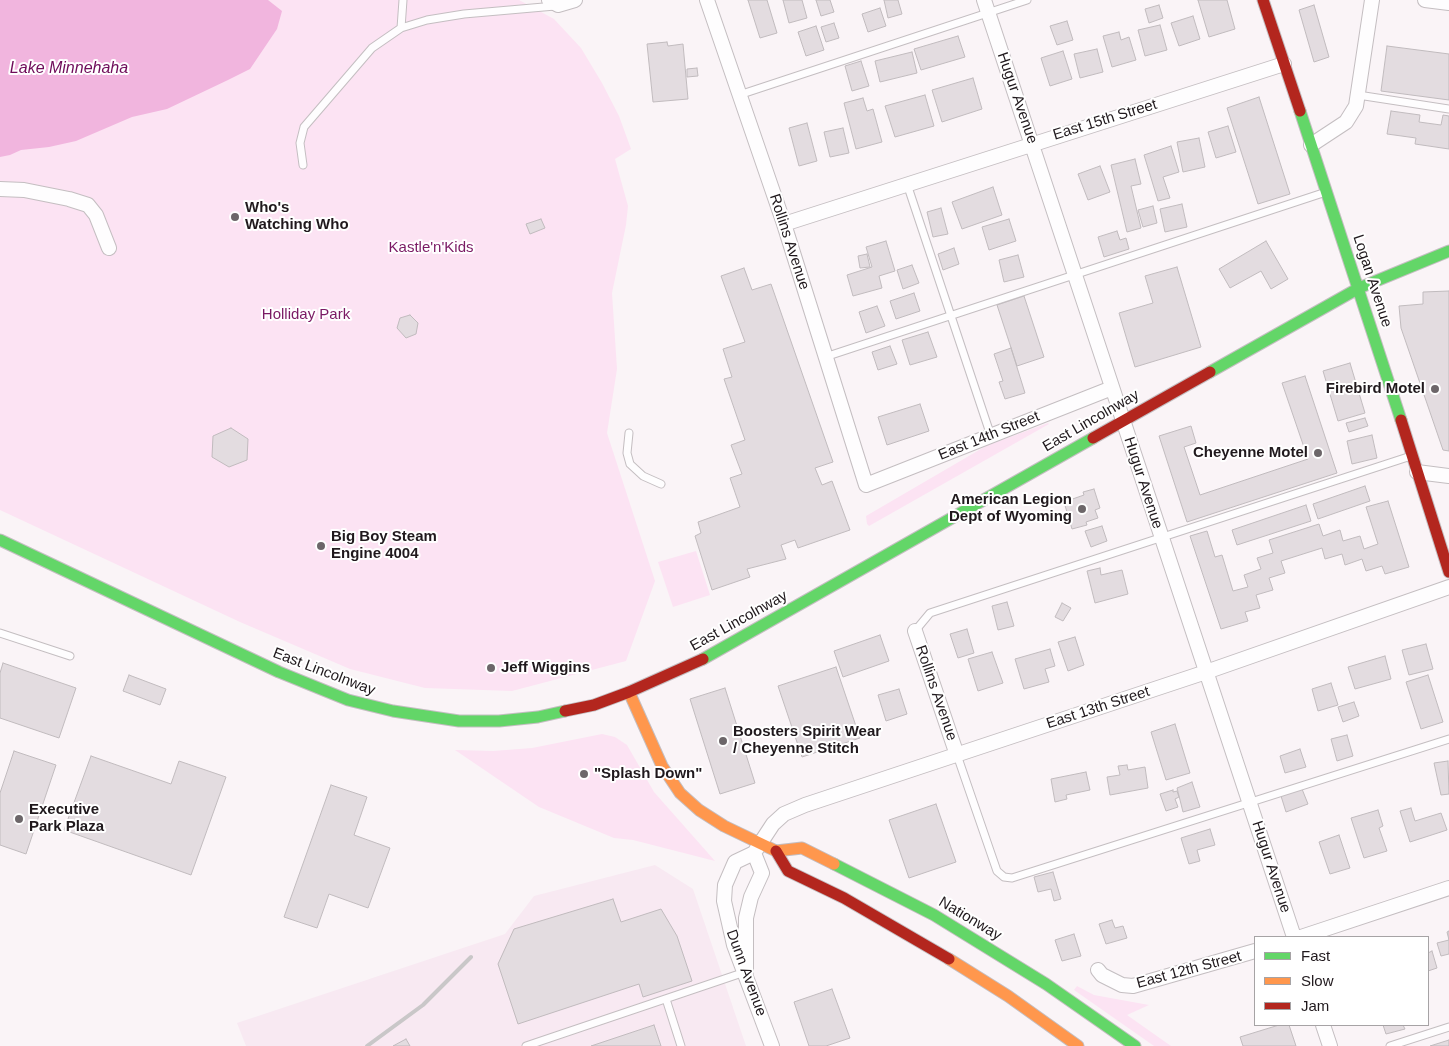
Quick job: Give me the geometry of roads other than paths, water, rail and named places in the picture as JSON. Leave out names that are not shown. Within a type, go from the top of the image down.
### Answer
[{"type":"main road","name":"Logan Avenue","points":[[1263,0],[1359,288],[1449,572]]},
{"type":"main road","name":"East Lincolnway","points":[[0,540],[279,672],[348,700],[384,709],[459,721],[499,721],[538,717],[594,705],[629,692],[709,656],[1359,288],[1449,251]]},
{"type":"main road","points":[[629,692],[662,766],[680,793],[711,818],[757,848],[776,851],[788,871],[844,898],[914,937],[1008,996],[1078,1046]]},
{"type":"main road","name":"Nationway","points":[[776,851],[802,848],[934,915],[1039,979],[1135,1046]]},
{"type":"street","points":[[553,3],[575,0]]},
{"type":"street","name":"Rollins Avenue","points":[[707,0],[784,224],[866,485]]},
{"type":"street","points":[[1311,145],[1346,122],[1356,106],[1372,0]]},
{"type":"street","points":[[1425,0],[1449,3]]},
{"type":"street","name":"Hugur Avenue","points":[[986,6],[1294,936]]},
{"type":"street","name":"East 15th Street","points":[[784,224],[1032,143],[1284,64]]},
{"type":"street","points":[[0,189],[24,190],[69,199],[88,206],[96,216],[109,248]]},
{"type":"street","name":"East 14th Street","points":[[866,485],[1112,388]]},
{"type":"street","points":[[1417,472],[1449,476]]},
{"type":"street","name":"East 13th Street","points":[[757,848],[773,824],[793,809],[1206,672],[1449,587]]},
{"type":"street","name":"Rollins Avenue","points":[[915,631],[957,754]]},
{"type":"street","points":[[746,972],[746,918],[751,897],[762,873],[757,848]]},
{"type":"street","name":"Dunn Avenue","points":[[757,848],[736,862],[724,892],[728,926],[772,1046]]},
{"type":"street","points":[[1304,936],[1449,888]]},
{"type":"street","name":"East 12th Street","points":[[1098,970],[1102,975],[1115,982],[1133,986],[1254,951]]},
{"type":"street","points":[[1323,1026],[1330,1046]]},
{"type":"lane","points":[[401,28],[403,0]]},
{"type":"lane","points":[[740,94],[986,6],[1027,0]]},
{"type":"lane","points":[[303,165],[300,143],[304,127],[372,48],[401,28],[427,20],[553,3]]},
{"type":"lane","points":[[1358,95],[1449,109]]},
{"type":"lane","points":[[907,184],[952,315],[990,436]]},
{"type":"lane","points":[[825,357],[1326,191]]},
{"type":"lane","points":[[629,433],[626,453],[630,464],[643,476],[661,484]]},
{"type":"lane","points":[[915,631],[930,613],[1412,456]]},
{"type":"lane","points":[[0,633],[70,656]]},
{"type":"lane","points":[[957,754],[998,872],[1004,877],[1012,878],[1449,739]]},
{"type":"lane","points":[[526,1046],[746,972]]},
{"type":"lane","points":[[666,999],[681,1046]]},
{"type":"lane","points":[[1390,1046],[1449,1027]]},
{"type":"water","name":"Lake Minnehaha","points":[[0,0],[268,0],[282,11],[277,29],[250,69],[167,109],[132,117],[76,141],[49,147],[21,150],[0,157]]},
{"type":"railway","points":[[367,1046],[423,1005],[471,957]]},
{"type":"place","name":"Who's Watching Who","points":[[235,217]]},
{"type":"place","name":"Firebird Motel","points":[[1435,389]]},
{"type":"place","name":"Cheyenne Motel","points":[[1318,453]]},
{"type":"place","name":"American Legion Dept of Wyoming","points":[[1082,509]]},
{"type":"place","name":"Big Boy Steam Engine 4004","points":[[321,546]]},
{"type":"place","name":"Jeff Wiggins","points":[[491,668]]},
{"type":"place","name":"Boosters Spirit Wear / Cheyenne Stitch","points":[[723,741]]},
{"type":"place","name":"\"Splash Down\"","points":[[584,774]]},
{"type":"place","name":"Executive Park Plaza","points":[[19,819]]},
{"type":"park label","name":"Kastle'n'Kids","points":[[431,248]]},
{"type":"park label","name":"Holliday Park","points":[[306,315]]}]
